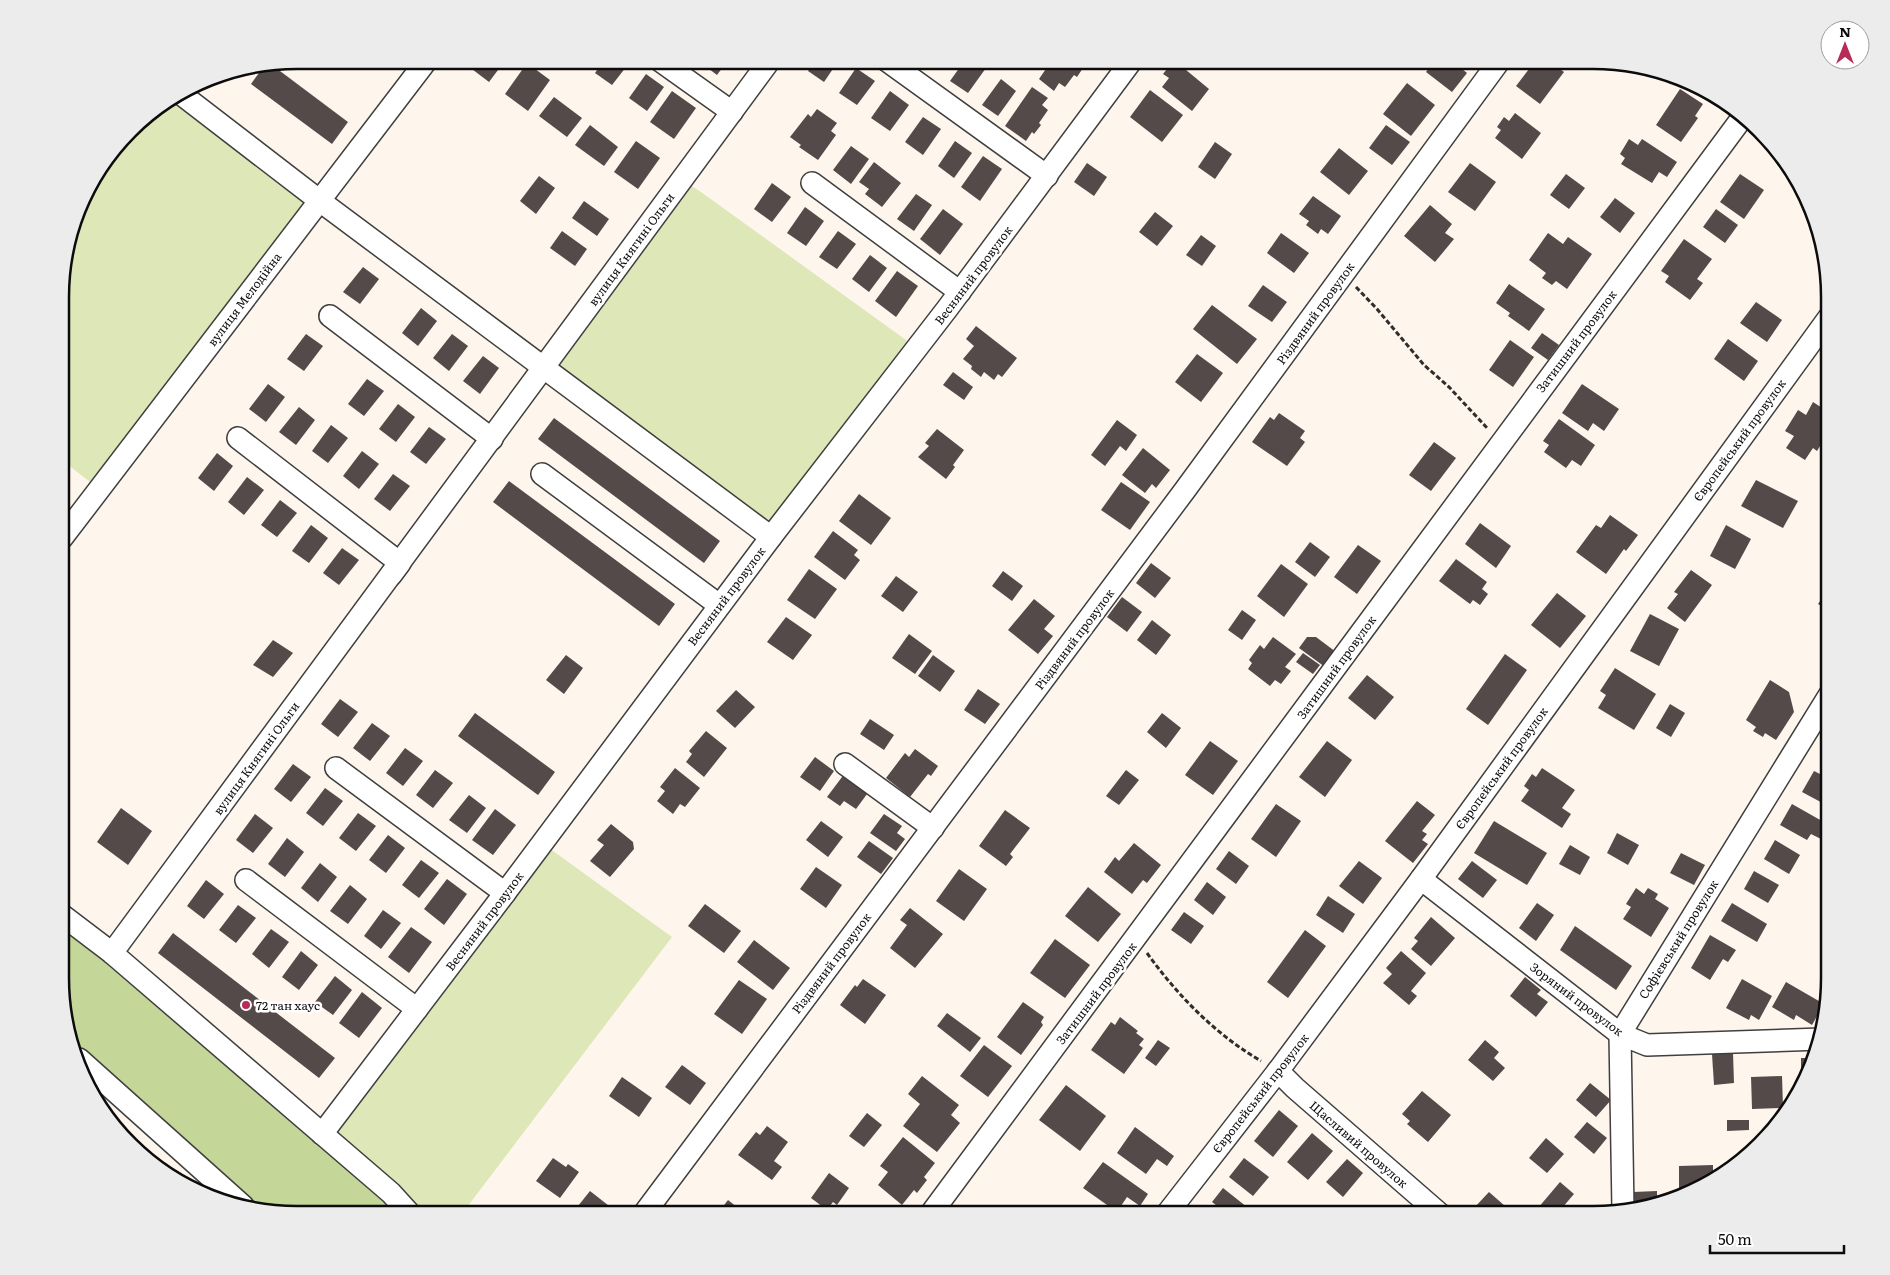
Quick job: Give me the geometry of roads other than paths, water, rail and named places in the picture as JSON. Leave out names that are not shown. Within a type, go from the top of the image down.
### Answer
[{"type":"street","name":"вулиця Мелодійна","points":[[69,529],[420,69]]},
{"type":"street","points":[[672,69],[732,112]]},
{"type":"street","name":"вулиця Княгині Ольги","points":[[112,953],[763,69]]},
{"type":"street","points":[[898,69],[1046,176]]},
{"type":"street","name":"Весняний провулок","points":[[322,1134],[505,893],[770,536],[960,292],[1125,69]]},
{"type":"street","name":"Різдвяний провулок","points":[[650,1206],[1185,490],[1493,69]]},
{"type":"street","points":[[185,97],[320,201],[770,536]]},
{"type":"street","name":"Затишний провулок","points":[[937,1206],[1739,122]]},
{"type":"street","points":[[812,183],[960,292]]},
{"type":"street","points":[[330,316],[492,439]]},
{"type":"street","name":"Європейський провулок","points":[[1173,1206],[1278,1071],[1421,879],[1821,328]]},
{"type":"street","points":[[238,438],[400,563]]},
{"type":"street","points":[[542,474],[720,605]]},
{"type":"street","name":"Софієвський провулок","points":[[1620,1034],[1821,709]]},
{"type":"street","points":[[846,764],[933,828]]},
{"type":"street","points":[[336,768],[505,893]]},
{"type":"street","name":"Зоряний провулок","points":[[1421,879],[1620,1034],[1647,1046],[1812,1040]]},
{"type":"street","points":[[246,880],[417,1009]]},
{"type":"street","points":[[69,920],[112,953],[391,1193],[403,1206]]},
{"type":"street","points":[[1620,1034],[1623,1204]]},
{"type":"street","name":"Щасливий провулок","points":[[1278,1071],[1294,1088],[1431,1206]]},
{"type":"street","points":[[94,1083],[231,1196]]},
{"type":"place","name":"72 тан хаус","points":[[246,1005]]}]
